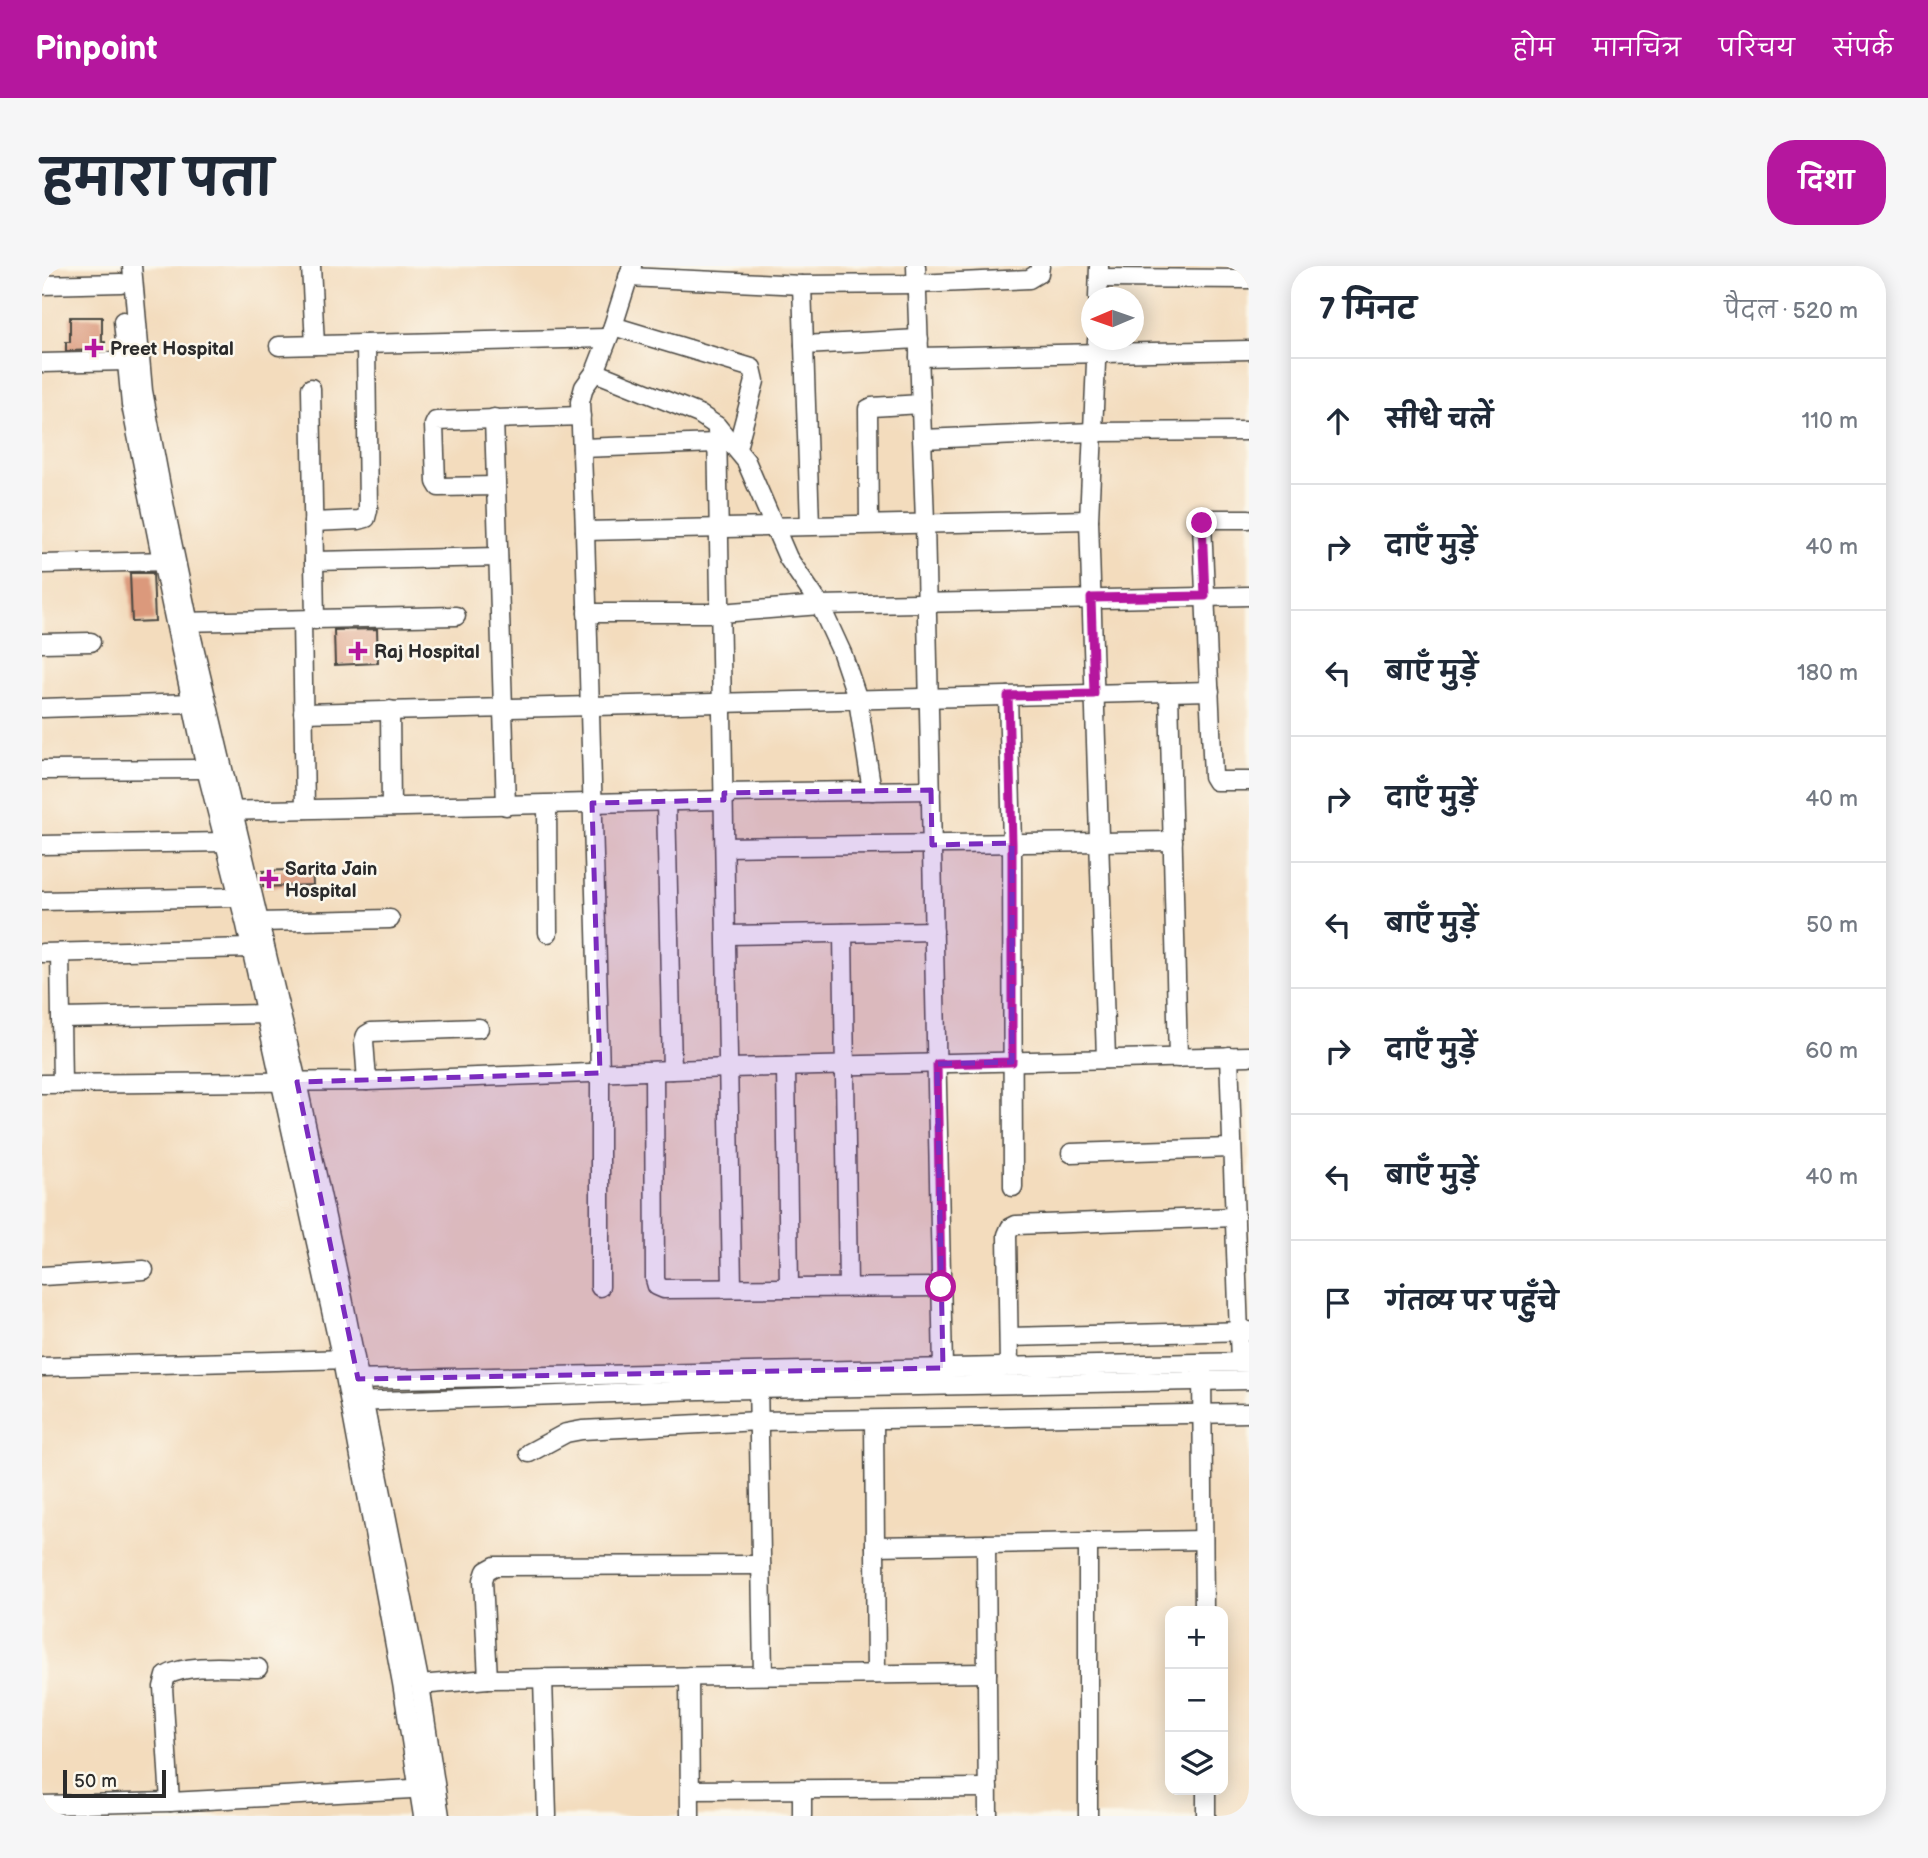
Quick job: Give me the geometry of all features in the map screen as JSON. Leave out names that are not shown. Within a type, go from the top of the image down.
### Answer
[{"type":"street","points":[[132,266],[138,404]]},
{"type":"street","points":[[311,266],[315,345]]},
{"type":"street","points":[[916,266],[925,522],[943,1368]]},
{"type":"street","points":[[600,1287],[600,1073],[586,531],[580,402],[584,387],[595,372],[630,271],[802,285],[916,284],[1029,279],[1039,273],[1040,266]]},
{"type":"street","points":[[1099,272],[1249,279]]},
{"type":"street","points":[[42,285],[120,274],[126,361],[138,404],[182,622],[226,811],[259,922],[289,1083]]},
{"type":"street","points":[[802,285],[810,525]]},
{"type":"street","points":[[279,346],[610,332],[752,368],[755,381],[737,448]]},
{"type":"street","points":[[313,522],[366,518],[366,344]]},
{"type":"street","points":[[804,345],[919,348],[1081,346]]},
{"type":"street","points":[[1144,347],[1249,350]]},
{"type":"street","points":[[1097,350],[1090,520],[1091,598],[1106,1059]]},
{"type":"street","points":[[42,363],[126,361]]},
{"type":"street","points":[[595,372],[679,404],[737,448],[746,461],[788,558],[820,605],[842,653],[858,700],[872,791]]},
{"type":"street","points":[[305,809],[303,713],[314,561],[311,388]]},
{"type":"street","points":[[869,524],[868,409],[921,404]]},
{"type":"street","points":[[496,486],[443,488],[436,482],[436,421],[580,416]]},
{"type":"street","points":[[494,418],[506,806]]},
{"type":"street","points":[[922,439],[1093,432],[1249,431]]},
{"type":"street","points":[[582,448],[717,435]]},
{"type":"street","points":[[717,435],[732,1287]]},
{"type":"street","points":[[1249,519],[1203,520],[1213,776],[1216,781],[1222,782],[1249,780]]},
{"type":"street","points":[[586,531],[1090,520]]},
{"type":"street","points":[[314,561],[498,557]]},
{"type":"street","points":[[42,564],[169,561]]},
{"type":"street","points":[[587,613],[720,613],[820,605],[1249,596]]},
{"type":"street","points":[[182,622],[456,616]]},
{"type":"street","points":[[182,622],[192,703],[206,769],[226,811],[225,842],[266,1014],[289,1083],[341,1283],[348,1359],[428,1788],[440,1816]]},
{"type":"street","points":[[42,643],[91,642]]},
{"type":"street","points":[[303,713],[1210,691]]},
{"type":"street","points":[[1169,692],[1178,1058]]},
{"type":"street","points":[[1008,696],[1012,843],[1013,1187]]},
{"type":"street","points":[[42,708],[192,703]]},
{"type":"street","points":[[390,710],[391,807]]},
{"type":"street","points":[[42,770],[206,769]]},
{"type":"street","points":[[226,811],[547,805],[931,790]]},
{"type":"street","points":[[666,801],[672,1070]]},
{"type":"street","points":[[547,805],[548,933]]},
{"type":"street","points":[[725,847],[1173,841]]},
{"type":"street","points":[[42,845],[225,842]]},
{"type":"street","points":[[42,901],[238,897]]},
{"type":"street","points":[[259,922],[390,919]]},
{"type":"street","points":[[727,935],[934,931]]},
{"type":"street","points":[[843,933],[848,1287]]},
{"type":"street","points":[[62,1084],[62,1018],[51,953],[251,948]]},
{"type":"street","points":[[62,1018],[266,1014]]},
{"type":"street","points":[[366,1081],[364,1041],[370,1032],[479,1028]]},
{"type":"street","points":[[356,1402],[1202,1372],[1244,1362],[1231,1149],[1229,1056]]},
{"type":"street","points":[[42,1084],[289,1083],[729,1068],[1249,1056]]},
{"type":"street","points":[[786,1067],[789,1287]]},
{"type":"street","points":[[654,1071],[654,1279],[657,1286],[664,1289],[941,1287]]},
{"type":"street","points":[[1071,1153],[1231,1149]]},
{"type":"street","points":[[1009,1366],[1007,1235],[1010,1228],[1235,1217]]},
{"type":"street","points":[[42,1276],[144,1270]]},
{"type":"street","points":[[1009,1337],[1244,1331]]},
{"type":"street","points":[[42,1367],[348,1359]]},
{"type":"street","points":[[352,1379],[1009,1366],[1202,1372],[1249,1380]]},
{"type":"street","points":[[758,1371],[763,1675]]},
{"type":"street","points":[[1202,1372],[1204,1606]]},
{"type":"street","points":[[356,1402],[420,1685],[428,1788],[423,1816]]},
{"type":"street","points":[[529,1453],[566,1433],[582,1430],[759,1421],[1249,1413]]},
{"type":"street","points":[[874,1420],[876,1674]]},
{"type":"street","points":[[875,1546],[1203,1540]]},
{"type":"street","points":[[1088,1542],[1088,1816]]},
{"type":"street","points":[[986,1544],[988,1816]]},
{"type":"street","points":[[488,1679],[483,1580],[486,1571],[495,1566],[761,1565]]},
{"type":"street","points":[[170,1802],[163,1687],[166,1676],[174,1671],[258,1668]]},
{"type":"street","points":[[420,1685],[488,1679],[988,1672]]},
{"type":"street","points":[[689,1676],[690,1816]]},
{"type":"street","points":[[543,1678],[547,1816]]},
{"type":"street","points":[[42,1805],[170,1802],[428,1788]]},
{"type":"street","points":[[690,1790],[988,1788]]},
{"type":"street","points":[[802,1816],[803,1789]]},
{"type":"street","points":[[1206,1795],[1206,1816]]},
{"type":"highlighted area","points":[[931,790],[932,845],[1012,843],[1012,1062],[937,1064],[943,1368],[358,1379],[297,1082],[600,1073],[592,803],[724,800],[724,793]]},
{"type":"building","points":[[70,317],[102,317],[102,342],[105,342],[105,350],[66,351],[66,342],[70,342]]},
{"type":"building","points":[[130,573],[153,573],[155,621],[132,622]]},
{"type":"building","points":[[377,629],[378,663],[335,665],[334,630]]},
{"type":"building","points":[[312,869],[313,885],[263,887],[263,871]]},
{"type":"place","name":"Preet Hospital","points":[[94,348]]},
{"type":"place","name":"Raj Hospital","points":[[358,651]]},
{"type":"place","name":"Sarita Jain Hospital","points":[[269,879]]},
{"type":"route","points":[[941,1287],[937,1064],[1012,1062],[1012,843],[1008,696],[1094,694],[1091,598],[1205,596],[1202,523]]}]
